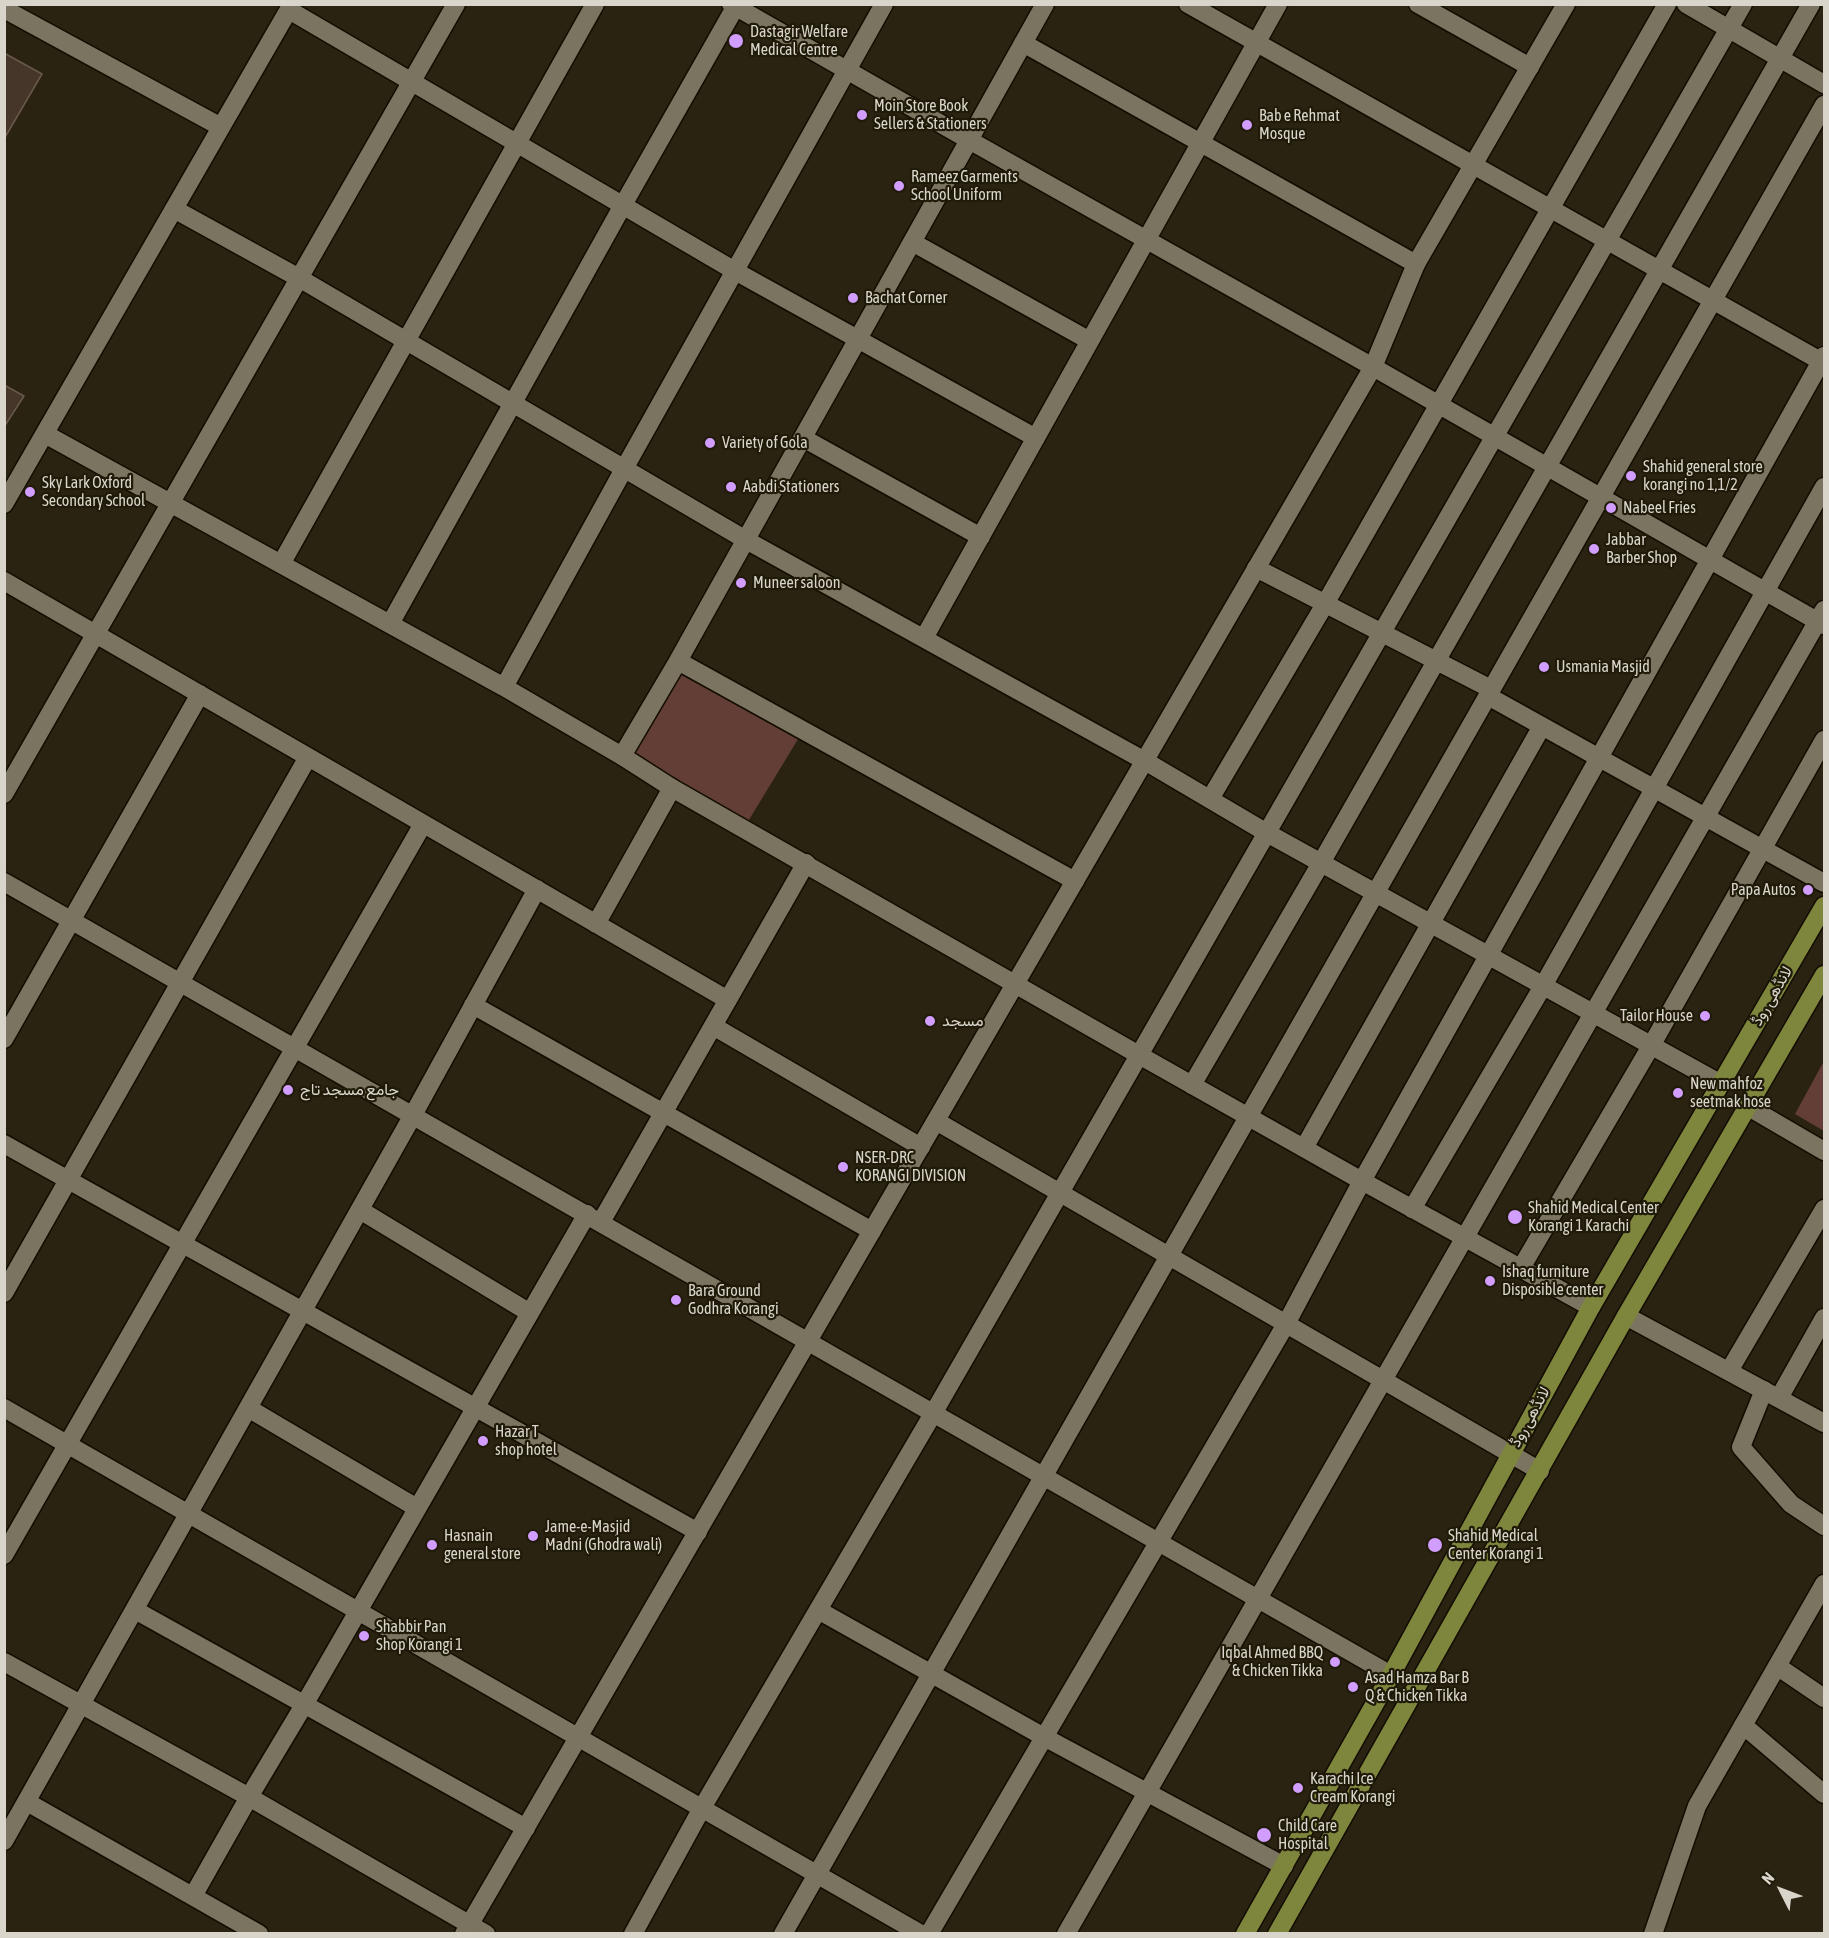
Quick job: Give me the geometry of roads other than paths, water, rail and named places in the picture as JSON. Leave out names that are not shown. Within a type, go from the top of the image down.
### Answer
[{"type":"main road","name":"لانڈھی روڈ","points":[[1245,1934],[1391,1675],[1591,1307],[1824,906]]},
{"type":"main road","name":"لانڈھی روڈ","points":[[1277,1934],[1626,1316],[1824,975]]},
{"type":"street","points":[[4,794],[456,4]]},
{"type":"street","points":[[281,564],[595,4]]},
{"type":"street","points":[[504,687],[884,4]]},
{"type":"street","points":[[622,756],[678,661],[1045,4]]},
{"type":"street","points":[[929,1934],[1286,1324],[1362,1181],[1709,559],[1823,361],[1607,242],[1188,4]]},
{"type":"street","points":[[924,638],[1278,4]]},
{"type":"street","points":[[1418,4],[1530,68]]},
{"type":"street","points":[[467,1929],[1373,367],[1416,264],[1566,4]]},
{"type":"street","points":[[1210,799],[1325,604],[1667,4]]},
{"type":"street","points":[[1686,4],[1824,84]]},
{"type":"street","points":[[633,1934],[702,1808],[934,1412],[1743,4]]},
{"type":"street","points":[[1192,1084],[1811,4]]},
{"type":"street","points":[[390,624],[735,5],[847,71],[1765,591],[1822,619],[1382,1380],[1066,1934]]},
{"type":"street","points":[[4,504],[291,7],[411,83],[735,271],[1036,438]]},
{"type":"street","points":[[4,9],[221,127]]},
{"type":"street","points":[[1023,43],[1416,264]]},
{"type":"street","points":[[783,1934],[1824,105]]},
{"type":"street","points":[[174,209],[299,278],[746,540],[1145,761],[1320,863],[1720,1084]]},
{"type":"street","points":[[912,242],[1090,341]]},
{"type":"street","points":[[45,434],[504,687],[672,788],[1139,1055],[1591,1307]]},
{"type":"street","points":[[803,438],[981,537]]},
{"type":"street","points":[[1412,1209],[1543,986],[1824,487]]},
{"type":"street","points":[[1256,568],[1436,661],[1542,726],[1824,883]]},
{"type":"street","points":[[4,581],[728,1000]]},
{"type":"street","points":[[678,661],[1075,881]]},
{"type":"street","points":[[4,1039],[200,694]]},
{"type":"street","points":[[1304,1148],[1542,726]]},
{"type":"street","points":[[1521,1268],[1651,1046],[1824,740]]},
{"type":"street","points":[[4,1293],[308,757]]},
{"type":"street","points":[[596,924],[672,788]]},
{"type":"street","points":[[4,1555],[423,824]]},
{"type":"street","points":[[193,1896],[530,1313],[663,1113],[806,863]]},
{"type":"street","points":[[4,882],[1391,1675]]},
{"type":"street","points":[[4,1841],[360,1210],[537,889]]},
{"type":"street","points":[[473,1005],[872,1231]]},
{"type":"street","points":[[713,1026],[921,1147]]},
{"type":"street","points":[[1747,1106],[1824,1151]]},
{"type":"street","points":[[936,1121],[1540,1471]]},
{"type":"street","points":[[4,1144],[698,1532]]},
{"type":"street","points":[[1729,1371],[1824,1209]]},
{"type":"street","points":[[360,1210],[530,1313]]},
{"type":"street","points":[[1626,1316],[1824,1423]]},
{"type":"street","points":[[1824,1317],[1771,1394],[1741,1447],[1791,1504],[1824,1526]]},
{"type":"street","points":[[4,1408],[921,1934]]},
{"type":"street","points":[[248,1408],[417,1508]]},
{"type":"street","points":[[1653,1934],[1697,1806],[1777,1666],[1818,1611],[1824,1584]]},
{"type":"street","points":[[135,1610],[526,1828]]},
{"type":"street","points":[[818,1610],[1044,1737],[1284,1866]]},
{"type":"street","points":[[4,1662],[249,1797],[467,1929],[486,1934]]},
{"type":"street","points":[[1777,1666],[1824,1698]]},
{"type":"street","points":[[1743,1725],[1824,1794]]},
{"type":"street","points":[[27,1802],[259,1934]]},
{"type":"place","name":"Dastagir Welfare Medical Centre","points":[[736,41]]},
{"type":"place","name":"Moin Store Book Sellers & Stationers","points":[[862,115]]},
{"type":"place","name":"Bab e Rehmat Mosque","points":[[1247,125]]},
{"type":"place","name":"Rameez Garments School Uniform","points":[[899,186]]},
{"type":"place","name":"Bachat Corner","points":[[853,298]]},
{"type":"place","name":"Variety of Gola","points":[[710,443]]},
{"type":"place","name":"Shahid general store korangi no 1,1/2","points":[[1631,476]]},
{"type":"place","name":"Aabdi Stationers","points":[[731,487]]},
{"type":"place","name":"Sky Lark Oxford Secondary School","points":[[30,492]]},
{"type":"place","name":"Nabeel Fries","points":[[1611,508]]},
{"type":"place","name":"Jabbar Barber Shop","points":[[1594,549]]},
{"type":"place","name":"Muneer saloon","points":[[741,583]]},
{"type":"place","name":"Usmania Masjid","points":[[1544,667]]},
{"type":"place","name":"Papa Autos","points":[[1808,890]]},
{"type":"place","name":"Tailor House","points":[[1705,1016]]},
{"type":"place","name":"مسجد","points":[[930,1021]]},
{"type":"place","name":"جامع مسجد تاج","points":[[288,1090]]},
{"type":"place","name":"New mahfoz seetmak hose","points":[[1678,1093]]},
{"type":"place","name":"NSER-DRC KORANGI DIVISION","points":[[843,1167]]},
{"type":"place","name":"Shahid Medical Center Korangi 1 Karachi","points":[[1515,1217]]},
{"type":"place","name":"Ishaq furniture Disposible center","points":[[1490,1281]]},
{"type":"place","name":"Bara Ground Godhra Korangi","points":[[676,1300]]},
{"type":"place","name":"Hazar T shop hotel","points":[[483,1441]]},
{"type":"place","name":"Jame-e-Masjid Madni (Ghodra wali)","points":[[533,1536]]},
{"type":"place","name":"Hasnain general store","points":[[432,1545]]},
{"type":"place","name":"Shahid Medical Center Korangi 1","points":[[1435,1545]]},
{"type":"place","name":"Shabbir Pan Shop Korangi 1","points":[[364,1636]]},
{"type":"place","name":"Iqbal Ahmed BBQ & Chicken Tikka","points":[[1335,1662]]},
{"type":"place","name":"Asad Hamza Bar B Q & Chicken Tikka","points":[[1353,1687]]},
{"type":"place","name":"Karachi Ice Cream Korangi","points":[[1298,1788]]},
{"type":"place","name":"Child Care Hospital","points":[[1264,1835]]}]
